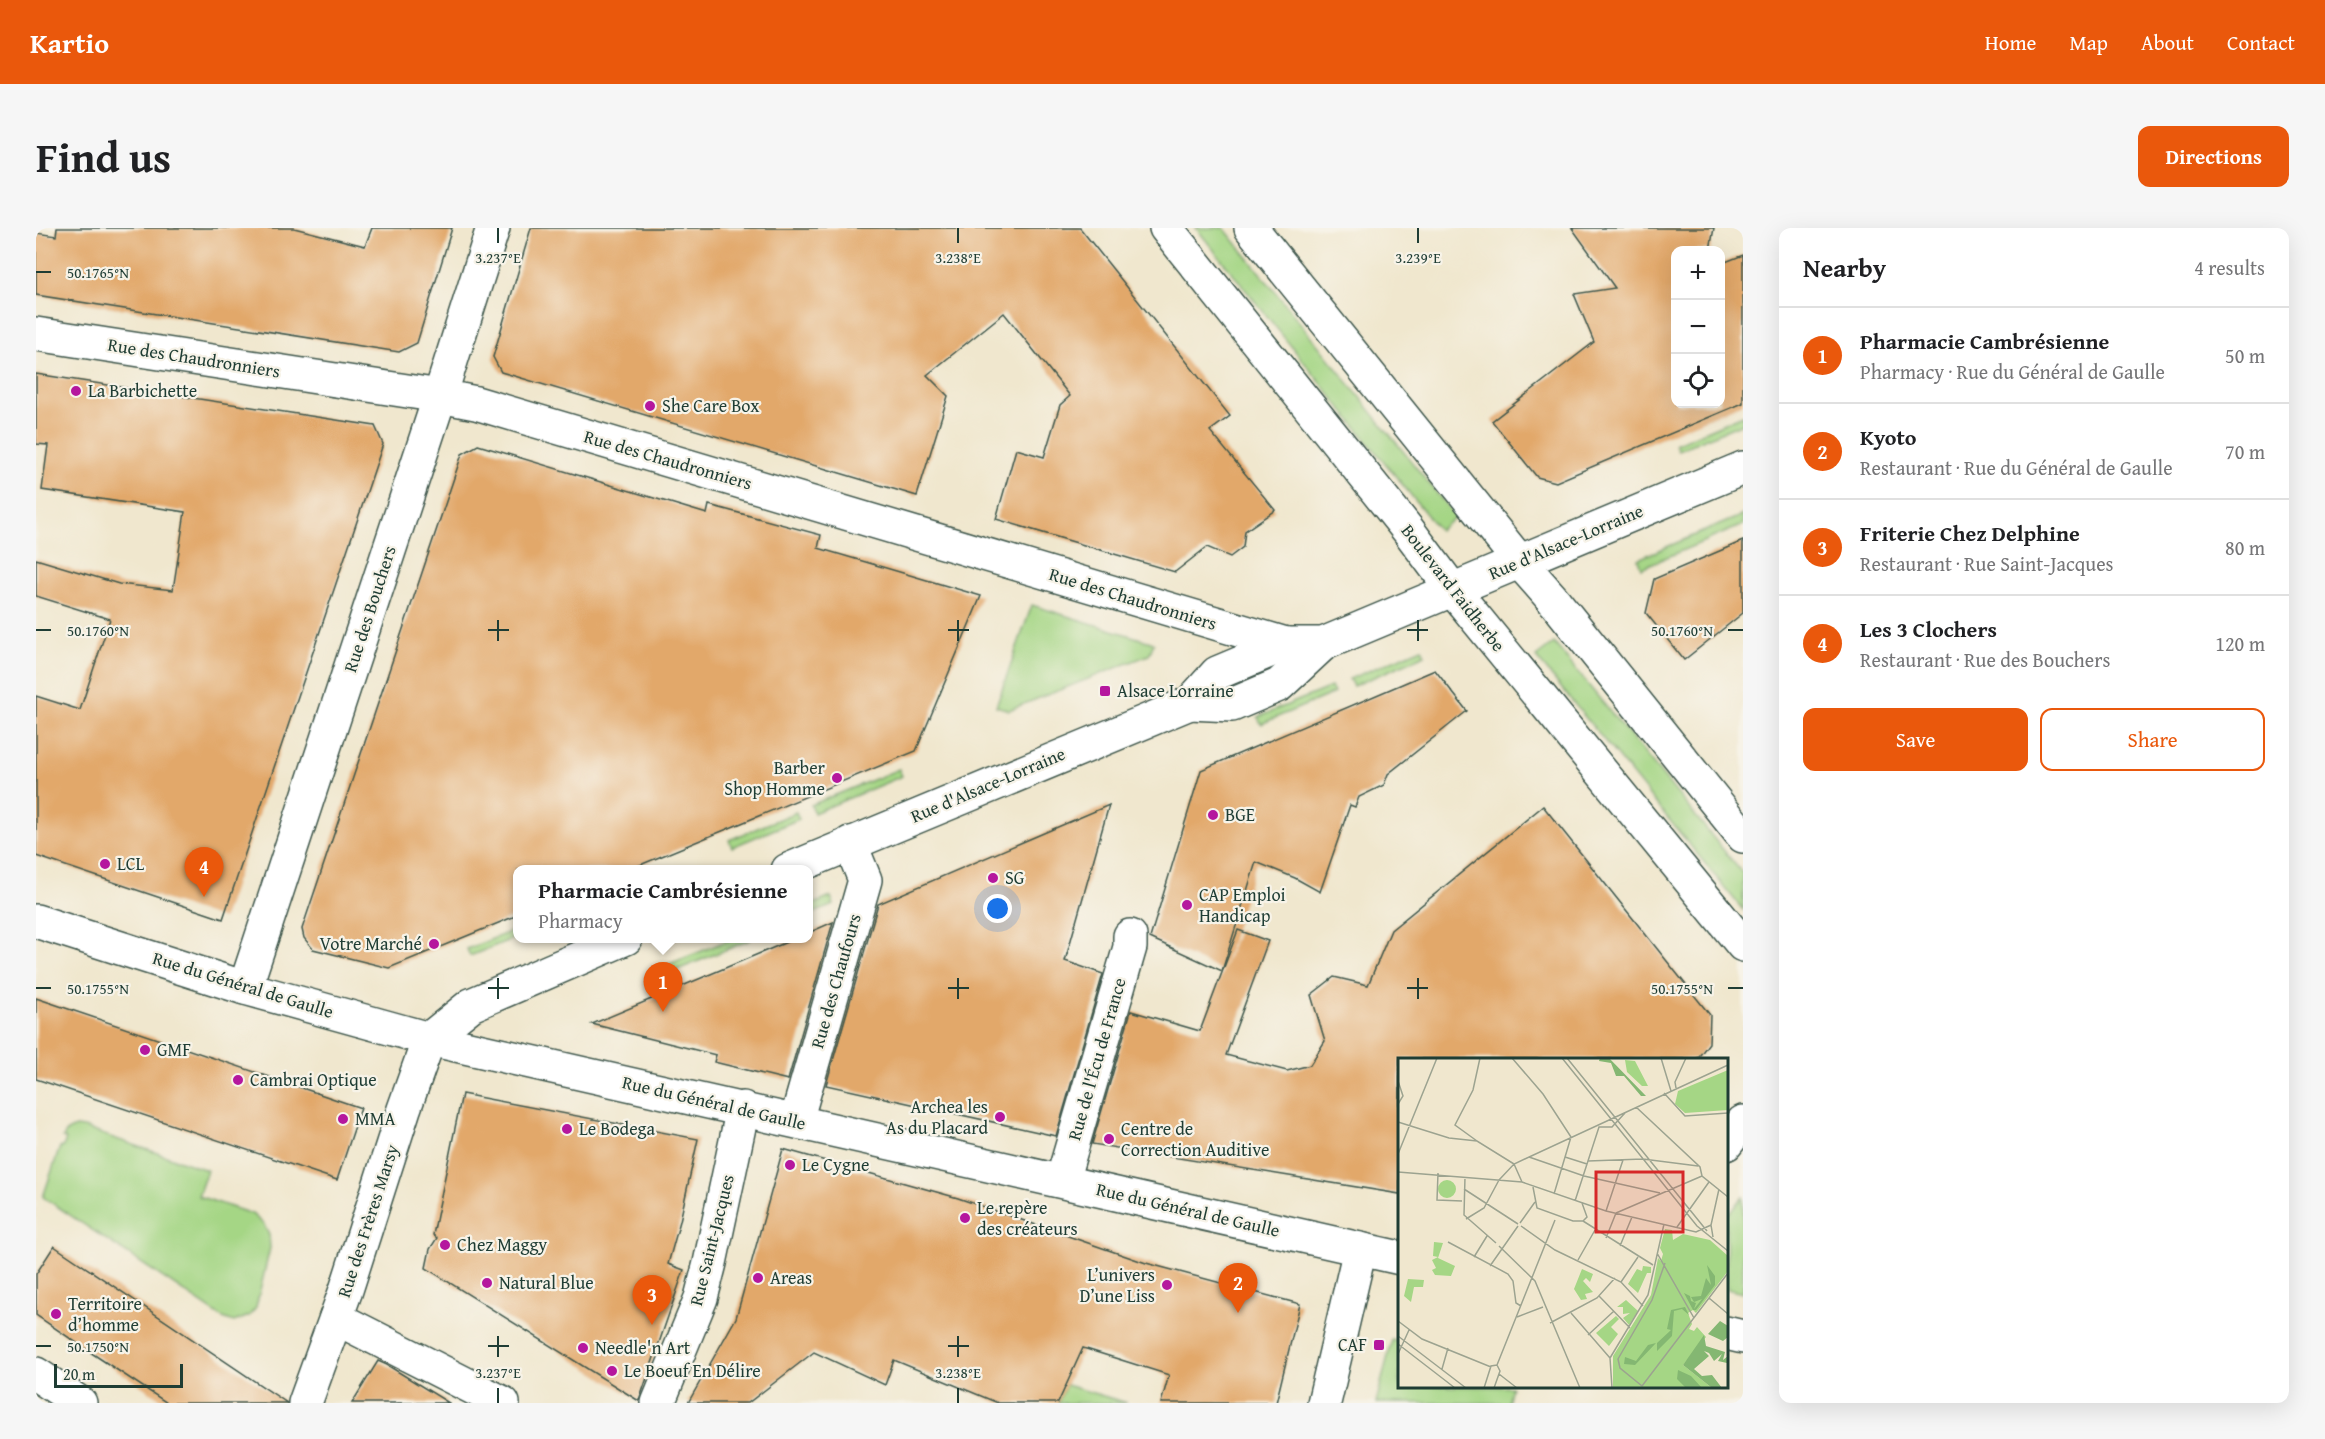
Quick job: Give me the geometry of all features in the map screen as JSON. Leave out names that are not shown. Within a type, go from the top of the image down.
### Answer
[{"type":"street","name":"Rue des Bouchers","points":[[245,988],[493,228]]},
{"type":"street","name":"Boulevard Faidherbe","points":[[1166,228],[1408,530],[1452,589],[1743,945]]},
{"type":"street","points":[[1251,228],[1743,836]]},
{"type":"street","name":"Rue des Chaudronniers","points":[[36,334],[440,396],[476,404],[814,502],[1286,644]]},
{"type":"street","name":"Rue d'Alsace-Lorraine","points":[[799,865],[1190,704],[1232,705],[1278,685],[1323,644],[1743,468]]},
{"type":"street","name":"Rue d'Alsace-Lorraine","points":[[1190,704],[1217,673],[1286,644],[1323,644]]},
{"type":"street","name":"Rue des Chaufours","points":[[796,1121],[865,880],[850,843]]},
{"type":"street","name":"Rue du Général de Gaulle","points":[[36,921],[245,988],[429,1038],[1398,1258]]},
{"type":"street","name":"Rue de l'Écu de France","points":[[1062,1181],[1130,947],[1130,936]]},
{"type":"street","points":[[429,1038],[471,1005],[617,943]]},
{"type":"street","name":"Rue des Frères Marsy","points":[[305,1403],[336,1318],[429,1038]]},
{"type":"street","name":"Rue Saint-Jacques","points":[[658,1403],[701,1298],[743,1108]]},
{"type":"street","points":[[1728,1141],[1743,1122]]},
{"type":"street","points":[[1324,1403],[1360,1249]]},
{"type":"street","points":[[336,1318],[503,1403]]},
{"type":"street","points":[[1728,1333],[1743,1337]]},
{"type":"street","points":[[36,1374],[80,1403]]},
{"type":"green space","points":[[1196,228],[1224,228],[1456,517],[1439,530]]},
{"type":"green space","points":[[1743,415],[1743,423],[1678,450],[1675,444]]},
{"type":"green space","points":[[1743,515],[1743,525],[1641,568],[1638,559]]},
{"type":"green space","points":[[1032,605],[1154,643],[1149,655],[1009,710],[996,706]]},
{"type":"green space","points":[[1554,643],[1743,874],[1743,910],[1536,657]]},
{"type":"green space","points":[[1422,648],[1425,655],[1353,686],[1349,679]]},
{"type":"green space","points":[[1331,687],[1334,693],[1261,724],[1258,717]]},
{"type":"green space","points":[[899,769],[902,776],[814,813],[811,805]]},
{"type":"green space","points":[[796,812],[799,819],[732,847],[729,840]]},
{"type":"green space","points":[[831,897],[834,905],[813,913],[813,904]]},
{"type":"green space","points":[[513,931],[513,939],[470,956],[467,949]]},
{"type":"green space","points":[[721,943],[742,943],[670,973],[667,965]]},
{"type":"green space","points":[[75,1127],[84,1128],[207,1170],[198,1196],[252,1214],[264,1225],[269,1235],[270,1248],[256,1308],[249,1316],[234,1322],[223,1318],[43,1197],[60,1147],[63,1147],[66,1139],[63,1138],[67,1131]]},
{"type":"green space","points":[[1743,1197],[1743,1293],[1728,1289],[1728,1215]]},
{"type":"green space","points":[[1392,1340],[1398,1342],[1398,1388],[1512,1388],[1508,1403],[1376,1403]]},
{"type":"green space","points":[[1066,1385],[1127,1403],[1058,1403]]},
{"type":"building","points":[[57,228],[294,228],[365,246],[372,228],[452,228],[417,343],[399,352],[36,295],[36,233],[56,236]]},
{"type":"building","points":[[531,228],[1080,228],[1230,416],[1210,431],[1275,510],[1245,531],[1243,547],[1230,557],[1207,547],[1175,572],[996,519],[1016,449],[1044,457],[1060,405],[1070,396],[1004,313],[927,375],[948,396],[917,496],[501,372],[493,357]]},
{"type":"building","points":[[1572,228],[1714,228],[1711,246],[1671,246],[1671,408],[1725,408],[1725,262],[1743,255],[1743,403],[1556,482],[1537,477],[1492,421],[1594,342],[1574,294],[1615,288]]},
{"type":"building","points":[[36,374],[375,426],[383,444],[223,919],[36,856],[36,696],[80,710],[110,619],[36,596],[36,559],[119,584],[173,590],[185,512],[42,490],[48,445],[36,444]]},
{"type":"building","points":[[478,445],[707,514],[709,505],[821,535],[818,548],[981,596],[916,751],[640,865],[513,865],[513,917],[389,968],[313,949],[304,938],[302,929],[462,454]]},
{"type":"building","points":[[1743,541],[1743,613],[1684,660],[1646,613],[1654,579]]},
{"type":"building","points":[[1435,670],[1467,711],[1388,774],[1384,785],[1359,797],[1355,807],[1350,805],[1320,892],[1295,878],[1256,862],[1222,971],[1150,938],[1201,770]]},
{"type":"building","points":[[1109,805],[1065,961],[1103,974],[1056,1136],[826,1085],[878,904]]},
{"type":"building","points":[[1543,806],[1710,1015],[1709,1043],[1698,1058],[1398,1058],[1398,1194],[1092,1144],[1131,1011],[1200,1031],[1238,930],[1268,941],[1226,1055],[1287,1071],[1310,1065],[1325,1041],[1311,995],[1334,977],[1368,985],[1391,930]]},
{"type":"building","points":[[833,922],[788,1080],[714,1062],[716,1055],[592,1024],[784,943],[813,943],[813,931]]},
{"type":"building","points":[[36,998],[361,1108],[337,1180],[36,1079]]},
{"type":"building","points":[[462,1094],[698,1139],[668,1264],[684,1270],[639,1401],[426,1268],[430,1249],[437,1238],[433,1235]]},
{"type":"building","points":[[783,1149],[958,1198],[1146,1263],[1300,1304],[1276,1403],[1161,1403],[1169,1375],[1083,1348],[1058,1403],[998,1403],[894,1360],[885,1385],[814,1352],[748,1403],[688,1403],[736,1318]]},
{"type":"building","points":[[54,1246],[287,1403],[167,1403],[90,1352],[36,1315],[36,1274]]},
{"type":"building","points":[[378,1361],[387,1365],[449,1403],[352,1403]]},
{"type":"place","name":"La Barbichette","points":[[76,391]]},
{"type":"place","name":"She Care Box","points":[[650,406]]},
{"type":"place","name":"Alsace Lorraine","points":[[1105,691]]},
{"type":"place","name":"Barber Shop Homme","points":[[837,778]]},
{"type":"place","name":"BGE","points":[[1213,815]]},
{"type":"place","name":"LCL","points":[[105,864]]},
{"type":"place","name":"SG","points":[[993,878]]},
{"type":"place","name":"Les 3 Clochers","points":[[204,897]]},
{"type":"place","name":"CAP Emploi Handicap","points":[[1187,905]]},
{"type":"place","name":"Votre Marché","points":[[434,944]]},
{"type":"place","name":"Pharmacie Cambrésienne","points":[[663,1012]]},
{"type":"place","name":"GMF","points":[[145,1050]]},
{"type":"place","name":"Cambrai Optique","points":[[238,1080]]},
{"type":"place","name":"Archea les As du Placard","points":[[1000,1117]]},
{"type":"place","name":"MMA","points":[[343,1119]]},
{"type":"place","name":"Le Bodega","points":[[567,1129]]},
{"type":"place","name":"Centre de Correction Auditive","points":[[1109,1139]]},
{"type":"place","name":"Le Cygne","points":[[790,1165]]},
{"type":"place","name":"Le repère des créateurs","points":[[965,1218]]},
{"type":"place","name":"Chez Maggy","points":[[445,1245]]},
{"type":"place","name":"Areas","points":[[758,1278]]},
{"type":"place","name":"Natural Blue","points":[[487,1283]]},
{"type":"place","name":"L’univers D’une Liss","points":[[1167,1285]]},
{"type":"place","name":"Kyoto","points":[[1238,1313]]},
{"type":"place","name":"Territoire d’homme","points":[[56,1314]]},
{"type":"place","name":"Friterie Chez Delphine","points":[[652,1325]]},
{"type":"place","name":"CAF","points":[[1379,1345]]},
{"type":"place","name":"Needle'n Art","points":[[583,1348]]},
{"type":"place","name":"Le Boeuf En Délire","points":[[612,1371]]}]
